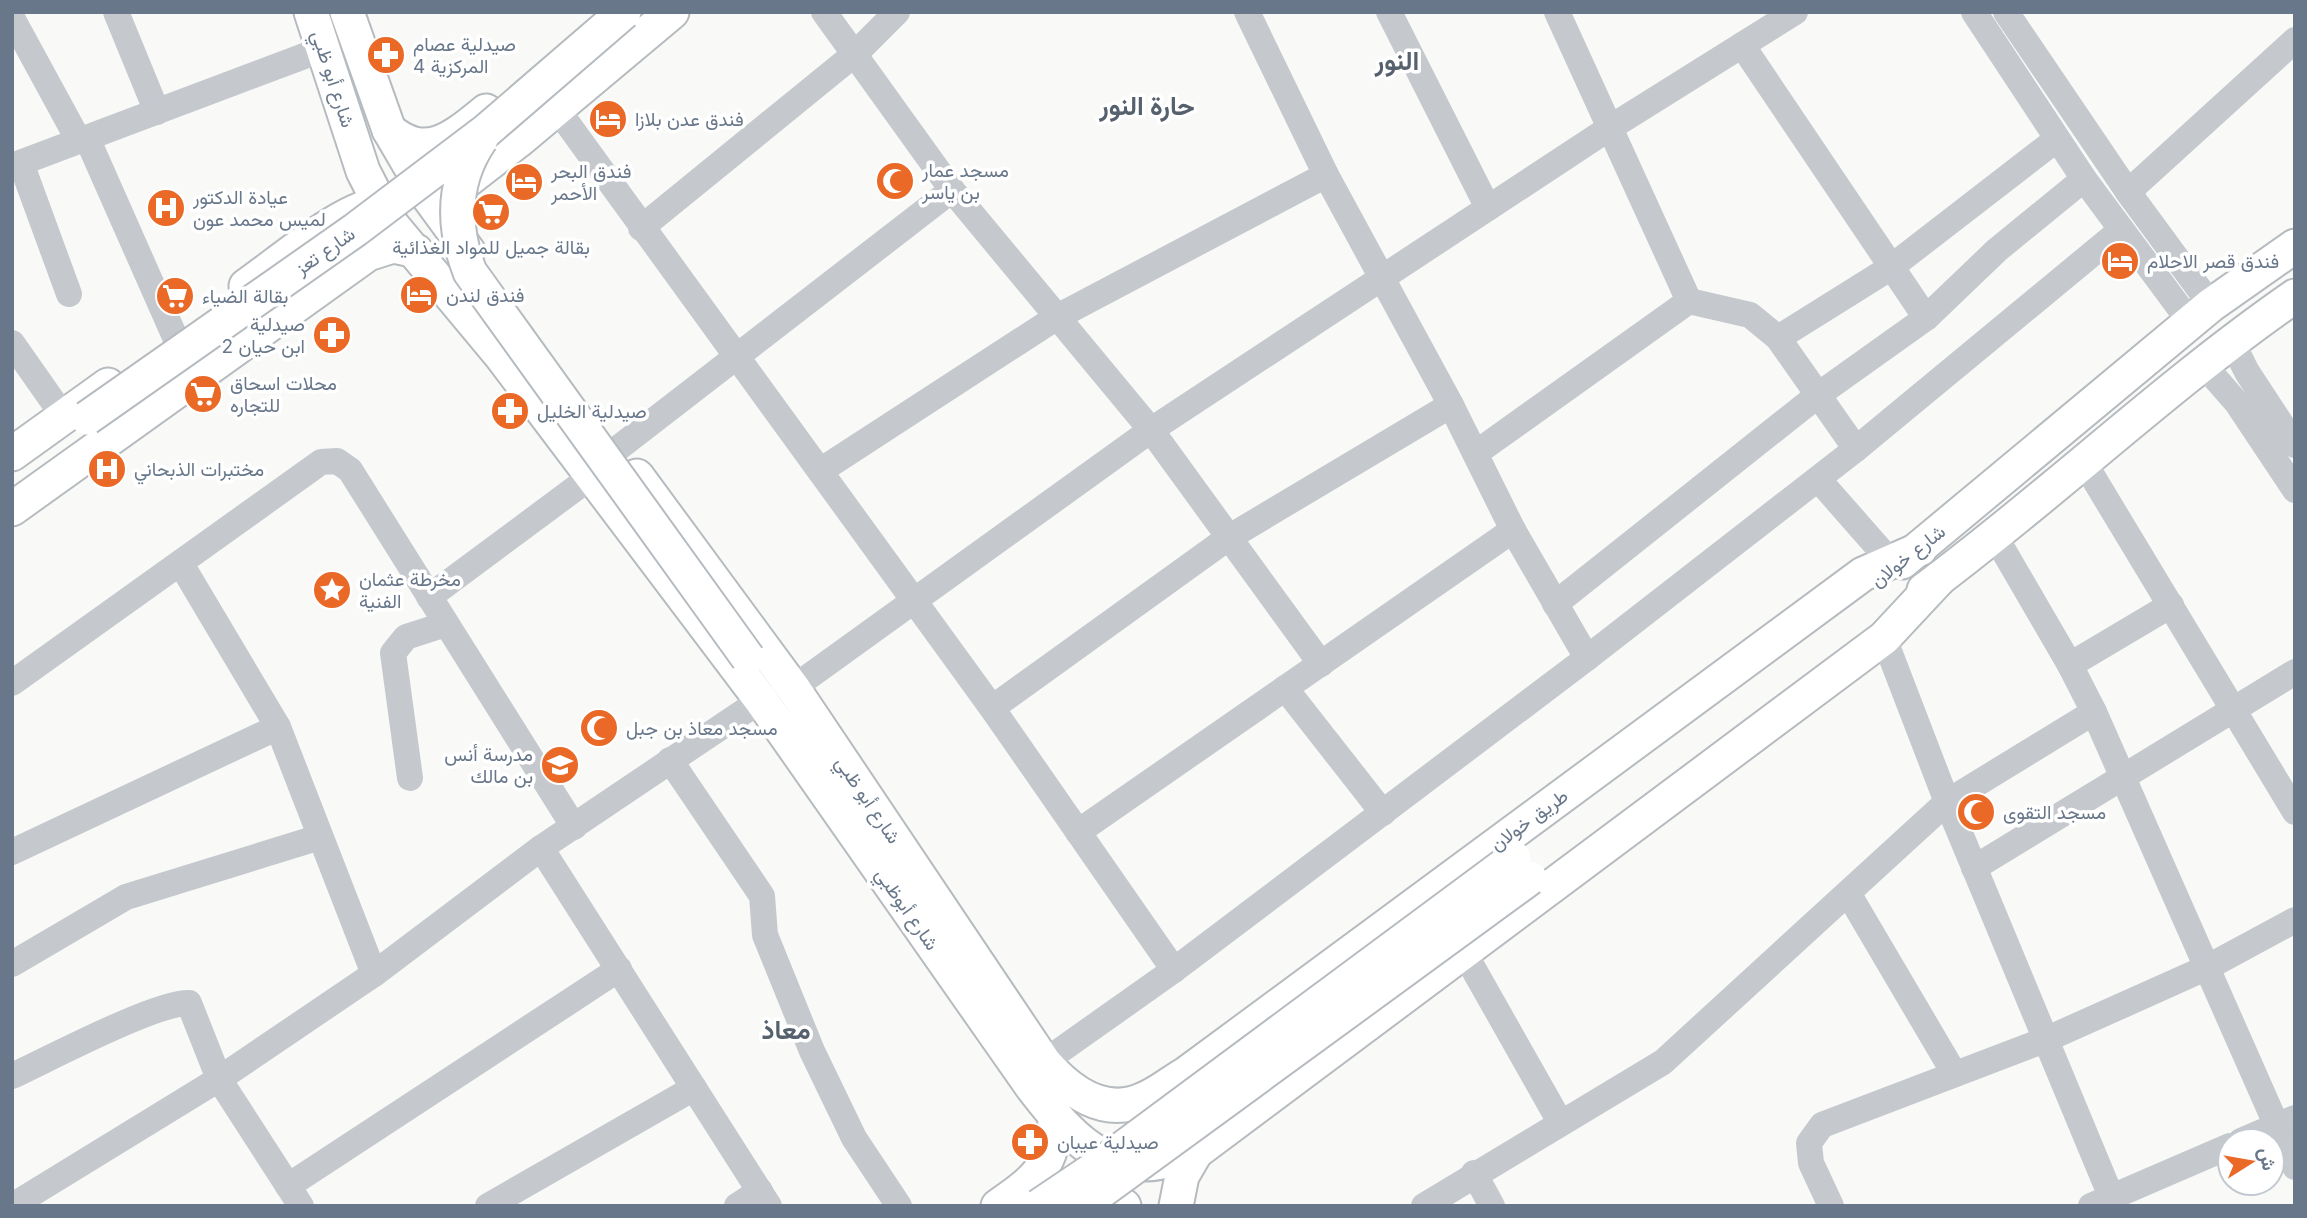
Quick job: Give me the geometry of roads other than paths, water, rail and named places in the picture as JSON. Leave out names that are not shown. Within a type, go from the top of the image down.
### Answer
[{"type":"main road","name":"شارع أبو ظبي","points":[[311,12],[359,158]]},
{"type":"main road","name":"شارع أبو ظبي","points":[[347,12],[389,131],[435,206],[793,688],[1014,1041],[1044,1062],[1064,1085],[1089,1100],[1117,1105],[1143,1100]]},
{"type":"main road","points":[[389,131],[414,146],[432,145],[489,119],[603,12]]},
{"type":"main road","name":"شارع تعز","points":[[12,470],[355,230],[624,12]]},
{"type":"main road","points":[[12,454],[82,422],[175,337],[345,217],[377,203],[435,206],[518,141],[672,12]]},
{"type":"main road","points":[[327,62],[341,81],[354,80],[361,71],[363,60]]},
{"type":"main road","points":[[489,119],[484,119],[490,139],[503,145],[518,141]]},
{"type":"main road","points":[[489,119],[467,163],[457,198],[461,248],[470,272],[748,658],[761,700]]},
{"type":"main road","points":[[345,217],[359,158],[395,190],[435,206]]},
{"type":"main road","name":"شارع أبوظبي","points":[[359,158],[377,203],[502,358],[761,700],[1014,1041],[1055,1116],[1077,1140],[1104,1157],[1135,1165],[1167,1164],[1196,1152]]},
{"type":"main road","points":[[471,255],[466,210],[470,189],[481,171]]},
{"type":"main road","points":[[12,509],[368,254],[393,246],[416,251]]},
{"type":"main road","name":"شارع خولان","points":[[1522,868],[2201,313],[2295,246]]},
{"type":"main road","points":[[256,279],[270,276],[283,282],[288,288],[289,302],[281,315]]},
{"type":"main road","name":"شارع خولان","points":[[1522,868],[1940,578],[2085,464],[2202,363],[2295,296]]},
{"type":"main road","points":[[502,358],[499,340],[507,330],[519,327],[530,333]]},
{"type":"main road","name":"شارع تعز","points":[[12,492],[82,422]]},
{"type":"main road","name":"طريق خولان","points":[[1143,1100],[1187,1073],[1863,574],[1905,555]]},
{"type":"main road","points":[[1176,1206],[1182,1176],[1196,1152],[1465,954],[1884,638],[1940,578]]},
{"type":"main road","points":[[1082,1206],[1522,868]]},
{"type":"main road","name":"طريق خولان","points":[[998,1206],[1032,1196],[1100,1165],[1522,868]]},
{"type":"main road","points":[[1187,1073],[1225,1130]]},
{"type":"main road","points":[[1032,1196],[1055,1141],[1055,1116]]},
{"type":"main road","points":[[1032,1196],[1060,1181],[1097,1189],[1124,1206]]},
{"type":"street","points":[[116,12],[157,112]]},
{"type":"street","points":[[824,12],[952,190],[1152,430],[1321,664]]},
{"type":"street","points":[[641,228],[856,53],[897,12]]},
{"type":"street","points":[[1247,12],[1326,175],[1451,405],[1513,530],[1587,658]]},
{"type":"street","points":[[1389,12],[1488,208]]},
{"type":"street","points":[[1556,12],[1689,301]]},
{"type":"street","points":[[793,688],[1152,430],[1608,129],[1742,45],[1761,22],[1795,12]]},
{"type":"street","points":[[1974,12],[2057,139],[2121,230],[2201,313]]},
{"type":"street","points":[[2006,12],[2128,192],[2201,313]]},
{"type":"street","points":[[12,18],[83,139],[175,337]]},
{"type":"street","points":[[2128,192],[2295,40]]},
{"type":"street","points":[[1742,45],[1926,318]]},
{"type":"street","points":[[69,294],[17,164],[157,112],[327,62]]},
{"type":"street","points":[[557,109],[992,708],[1174,970]]},
{"type":"street","points":[[1778,338],[1890,268],[2057,139]]},
{"type":"street","points":[[820,471],[1057,317],[1326,175]]},
{"type":"street","points":[[1555,604],[1818,395],[1926,318],[1997,250],[2084,179]]},
{"type":"street","points":[[617,449],[952,190]]},
{"type":"street","points":[[1044,1062],[1174,970],[1587,658],[1856,449],[2121,230]]},
{"type":"street","points":[[1476,453],[1689,301],[1750,315],[1778,338],[1856,449]]},
{"type":"street","points":[[2231,340],[2246,372],[2295,445]]},
{"type":"street","points":[[12,343],[82,422]]},
{"type":"street","points":[[2202,363],[2237,403],[2295,490]]},
{"type":"street","points":[[992,708],[1228,538],[1451,405]]},
{"type":"street","points":[[12,683],[321,462],[337,461],[350,470],[574,827]]},
{"type":"street","points":[[2085,464],[2295,813]]},
{"type":"street","points":[[429,597],[592,476]]},
{"type":"street","points":[[1818,479],[1905,555]]},
{"type":"street","points":[[1078,832],[1513,530]]},
{"type":"street","points":[[1995,536],[2070,665],[2094,712],[2208,967],[2285,1122],[2295,1167]]},
{"type":"street","points":[[181,564],[278,727],[374,974]]},
{"type":"street","points":[[2070,665],[2171,605]]},
{"type":"street","points":[[410,778],[393,653],[406,637],[446,624]]},
{"type":"street","points":[[1884,638],[1947,802],[2045,1040],[2106,1203],[2216,1152]]},
{"type":"street","points":[[1974,867],[2295,672]]},
{"type":"street","points":[[1286,688],[1383,813]]},
{"type":"street","points":[[12,1206],[219,1079],[374,974],[541,848],[761,700]]},
{"type":"street","points":[[1424,1206],[1474,1173],[1663,1062],[1947,802],[2094,712]]},
{"type":"street","points":[[12,852],[278,727]]},
{"type":"street","points":[[670,760],[762,896],[765,935],[812,1051],[854,1138],[899,1206]]},
{"type":"street","points":[[12,964],[126,897],[320,837]]},
{"type":"street","points":[[541,848],[765,1198],[737,1206]]},
{"type":"street","points":[[1848,893],[1954,1073]]},
{"type":"street","points":[[1831,1206],[1811,1163],[1809,1143],[1822,1125],[2045,1040],[2208,967],[2295,920]]},
{"type":"street","points":[[1465,954],[1560,1122]]},
{"type":"street","points":[[12,1076],[179,1003],[189,1003],[195,1012],[219,1079],[295,1196],[619,969]]},
{"type":"street","points":[[488,1206],[694,1088]]},
{"type":"street","points":[[1474,1173],[1492,1206]]},
{"type":"tunnel","points":[[330,12],[363,120]]},
{"type":"place","name":"صيدلية عصام المركزية 4","points":[[386,55]]},
{"type":"place","name":"فندق عدن بلازا","points":[[608,119]]},
{"type":"place","name":"مسجد عمار بن ياسر","points":[[895,181]]},
{"type":"place","name":"فندق البحر الأحمر","points":[[524,182]]},
{"type":"place","name":"عيادة الدكتور لميس محمد عون","points":[[166,208]]},
{"type":"place","name":"بقالة جميل للمواد الغذائية","points":[[491,212]]},
{"type":"place","name":"فندق قصر الاحلام","points":[[2120,261]]},
{"type":"place","name":"فندق لندن","points":[[419,295]]},
{"type":"place","name":"بقالة الضياء","points":[[175,296]]},
{"type":"place","name":"صيدلية ابن حيان 2","points":[[332,335]]},
{"type":"place","name":"محلات اسحاق للتجاره","points":[[203,394]]},
{"type":"place","name":"صيدلية الخليل","points":[[510,411]]},
{"type":"place","name":"مختبرات الذبحاني","points":[[107,469]]},
{"type":"place","name":"مخرطة عثمان الفنية","points":[[332,590]]},
{"type":"place","name":"مسجد معاذ بن جبل","points":[[599,728]]},
{"type":"place","name":"مدرسة أنس بن مالك","points":[[560,765]]},
{"type":"place","name":"مسجد التقوى","points":[[1976,812]]},
{"type":"place","name":"صيدلية عيبان","points":[[1030,1142]]},
{"type":"district","name":"النور","points":[[1397,60]]},
{"type":"district","name":"حارة النور","points":[[1147,105]]},
{"type":"district","name":"معاذ","points":[[786,1029]]}]
